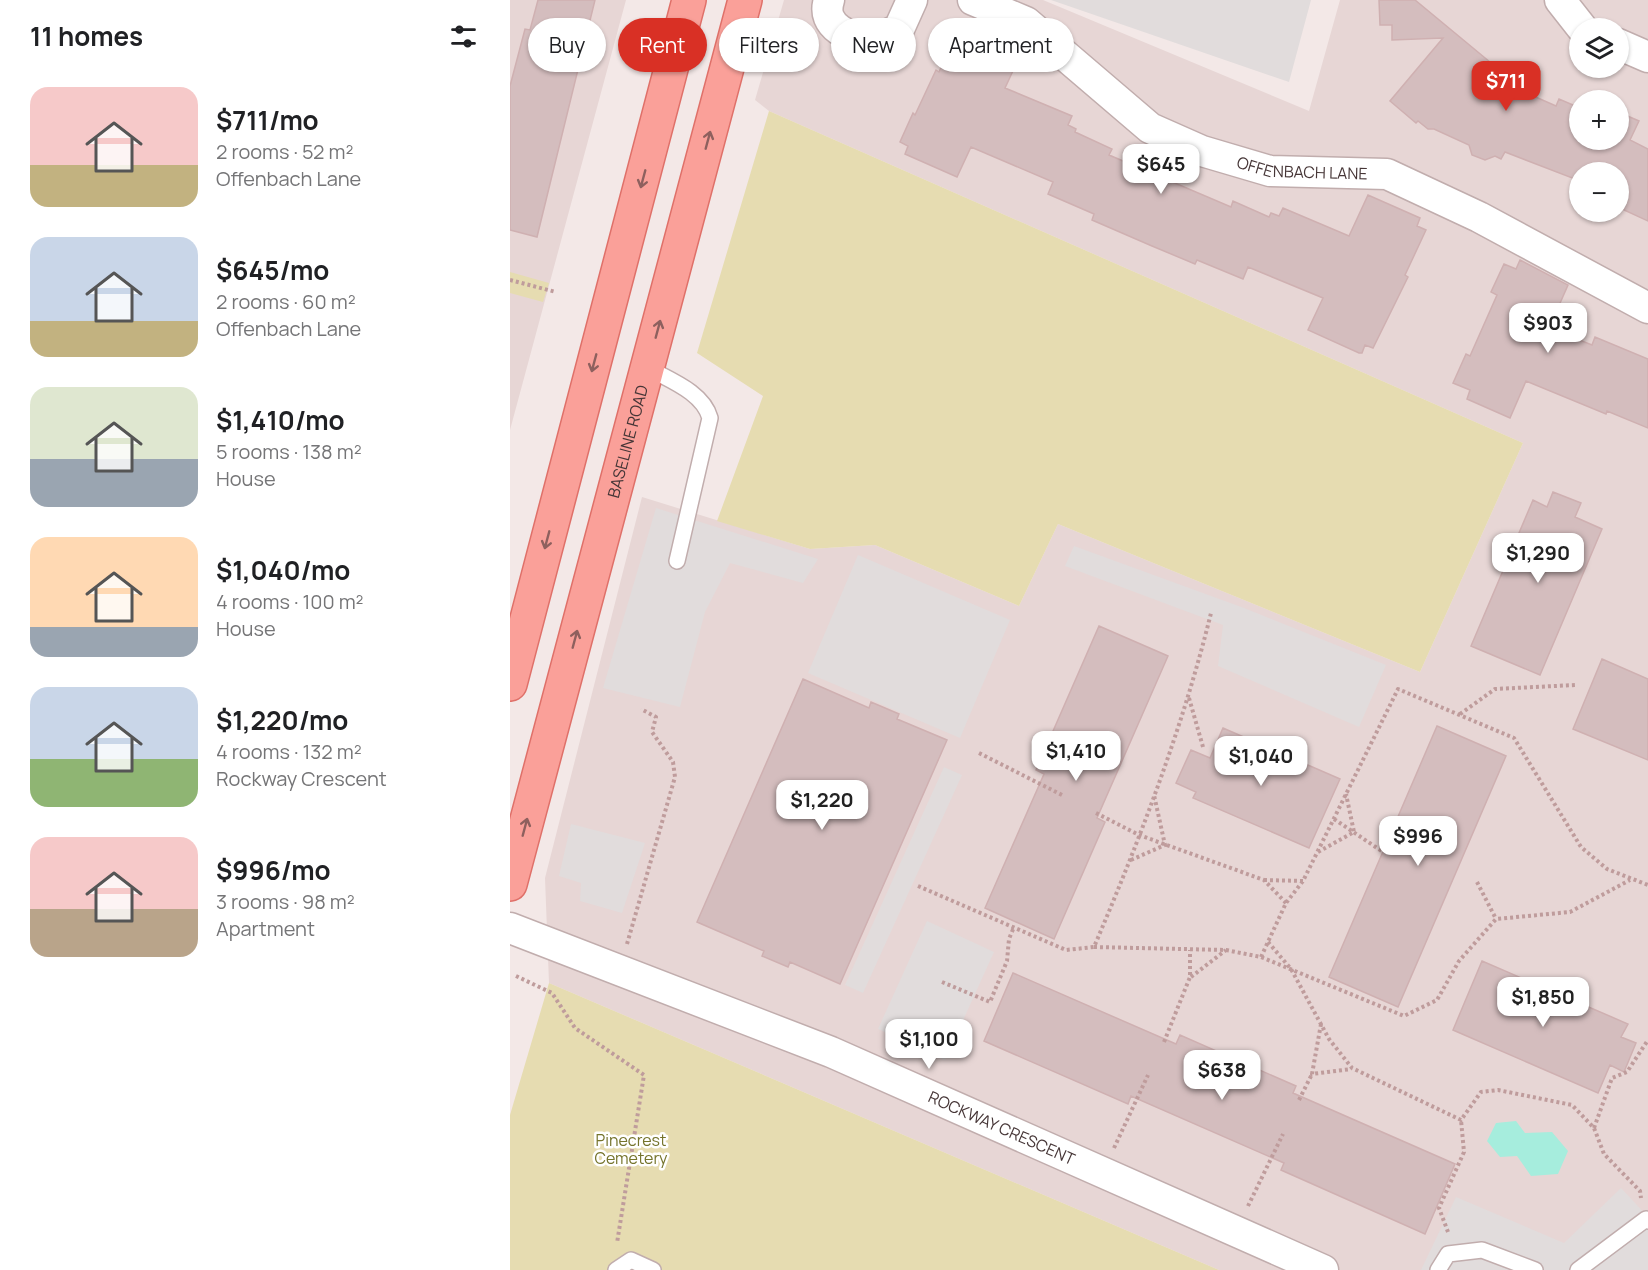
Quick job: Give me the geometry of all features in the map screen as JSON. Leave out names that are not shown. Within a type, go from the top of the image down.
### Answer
[{"type":"main road","points":[[511,679],[689,0]]},
{"type":"main road","name":"BASELINE ROAD","points":[[510,884],[745,0]]},
{"type":"street","points":[[829,0],[830,20],[840,32],[871,42],[899,29],[912,0]]},
{"type":"street","name":"OFFENBACH LANE","points":[[973,0],[1026,22],[1150,128],[1202,151],[1269,171],[1387,174],[1479,217],[1648,308]]},
{"type":"street","points":[[1560,0],[1574,18]]},
{"type":"street","points":[[1629,49],[1648,57]]},
{"type":"street","name":"ROCKWAY CRESCENT","points":[[510,928],[831,1052],[1323,1270]]},
{"type":"lane","points":[[648,368],[697,396],[708,408],[710,418],[677,561]]},
{"type":"lane","points":[[1578,1270],[1647,1220]]},
{"type":"lane","points":[[1438,1270],[1448,1254],[1482,1250],[1535,1270]]},
{"type":"lane","points":[[616,1270],[631,1260],[653,1270]]},
{"type":"path","points":[[510,280],[556,292]]},
{"type":"path","points":[[1094,947],[1130,861],[1189,697],[1211,613]]},
{"type":"path","points":[[1460,715],[1495,689],[1575,685]]},
{"type":"path","points":[[1261,957],[1286,903],[1304,881],[1398,689],[1514,738],[1581,847],[1607,869],[1630,880],[1648,885]]},
{"type":"path","points":[[1189,697],[1203,747]]},
{"type":"path","points":[[626,947],[675,777],[673,762],[652,732],[656,717],[640,709]]},
{"type":"path","points":[[979,753],[1062,795]]},
{"type":"path","points":[[1154,794],[1165,844]]},
{"type":"path","points":[[1346,794],[1354,832]]},
{"type":"path","points":[[1096,813],[1139,835],[1264,880],[1304,881]]},
{"type":"path","points":[[1334,819],[1383,852]]},
{"type":"path","points":[[1318,852],[1354,832]]},
{"type":"path","points":[[1130,861],[1165,844]]},
{"type":"path","points":[[1264,880],[1286,903]]},
{"type":"path","points":[[918,886],[1066,950],[1094,947],[1226,950],[1261,957],[1404,1016],[1437,1000],[1459,961],[1496,920],[1570,912],[1630,880]]},
{"type":"path","points":[[1477,882],[1496,920]]},
{"type":"path","points":[[942,982],[990,1002],[1007,961],[1009,939],[1014,927]]},
{"type":"path","points":[[1268,942],[1291,969],[1321,1024],[1352,1068],[1461,1120]]},
{"type":"path","points":[[1164,1042],[1190,977],[1190,950]]},
{"type":"path","points":[[1190,977],[1226,950]]},
{"type":"path","points":[[516,976],[552,993],[575,1028],[644,1075],[617,1247]]},
{"type":"path","points":[[1299,1100],[1312,1074],[1321,1024]]},
{"type":"path","points":[[1594,1128],[1612,1078],[1627,1072],[1648,1040]]},
{"type":"path","points":[[1312,1074],[1352,1068]]},
{"type":"path","points":[[1102,1172],[1148,1075]]},
{"type":"path","points":[[1459,1253],[1439,1208],[1464,1152],[1461,1120],[1481,1092],[1498,1090],[1572,1105],[1594,1128],[1604,1154],[1640,1191],[1647,1220]]},
{"type":"path","points":[[1236,1232],[1283,1134]]},
{"type":"shaded area","points":[[510,0],[626,0],[621,18],[618,18],[618,30],[510,430]]},
{"type":"shaded area","points":[[784,0],[1043,0],[1309,111],[1340,0],[1648,0],[1648,1270],[1219,1270],[549,983],[545,878],[642,497],[810,549],[875,545],[1019,606],[1058,524],[1420,672],[1523,443],[769,111],[755,100],[763,72],[819,72],[819,18],[779,18]]},
{"type":"shaded area","points":[[1051,0],[1311,0],[1289,82]]},
{"type":"shaded area","points":[[656,508],[818,559],[803,583],[730,563],[705,612],[680,707],[603,688]]},
{"type":"shaded area","points":[[1074,546],[1244,608],[1386,665],[1359,727],[1218,666],[1223,625],[1065,566]]},
{"type":"shaded area","points":[[858,555],[1010,620],[960,738],[808,673]]},
{"type":"shaded area","points":[[944,767],[962,775],[863,993],[845,985]]},
{"type":"shaded area","points":[[571,824],[645,843],[622,913],[580,901],[581,883],[559,876]]},
{"type":"shaded area","points":[[927,921],[994,952],[945,1060],[878,1029]]},
{"type":"shaded area","points":[[1516,1121],[1525,1133],[1552,1132],[1568,1151],[1558,1174],[1531,1176],[1517,1156],[1500,1157],[1487,1141],[1496,1123]]},
{"type":"shaded area","points":[[1621,1188],[1648,1217],[1648,1270],[1421,1270],[1456,1197],[1564,1243]]},
{"type":"green space","points":[[769,111],[1523,443],[1420,672],[1058,524],[1019,606],[875,545],[810,549],[717,521],[763,396],[697,353]]},
{"type":"green space","points":[[510,272],[549,283],[543,302],[510,293]]},
{"type":"green space","name":"Pinecrest Cemetery","points":[[549,983],[1219,1270],[510,1270],[510,1115]]},
{"type":"building","points":[[538,0],[595,0],[591,18],[533,18]]},
{"type":"building","points":[[1379,0],[1415,0],[1496,67],[1488,76],[1556,106],[1559,99],[1569,103],[1569,150],[1629,150],[1629,117],[1639,121],[1630,140],[1648,149],[1648,221],[1629,212],[1629,162],[1569,162],[1569,177],[1505,152],[1501,159],[1495,156],[1485,160],[1472,155],[1469,145],[1434,129],[1428,129],[1418,121],[1416,123],[1390,101],[1443,38],[1392,40],[1392,25],[1380,25]]},
{"type":"building","points":[[525,29],[528,30],[528,72],[577,72],[537,237],[510,230],[510,86]]},
{"type":"building","points":[[935,72],[1012,72],[1005,88],[1072,116],[1068,125],[1076,129],[1075,132],[1112,149],[1109,155],[1231,207],[1233,201],[1269,217],[1271,213],[1279,216],[1283,208],[1349,236],[1368,195],[1420,218],[1417,226],[1426,230],[1405,275],[1408,277],[1373,348],[1365,345],[1362,353],[1359,353],[1308,330],[1323,298],[1248,267],[1243,279],[1197,260],[1195,264],[1152,246],[1092,220],[1094,214],[1048,194],[1053,182],[971,147],[957,177],[905,154],[908,146],[900,142],[913,113],[915,115]]},
{"type":"building","points":[[1520,260],[1568,285],[1549,328],[1592,345],[1595,337],[1648,359],[1648,428],[1607,411],[1606,414],[1526,381],[1510,418],[1467,399],[1470,390],[1453,383],[1466,354],[1470,356],[1497,295],[1491,292],[1504,264],[1516,269]]},
{"type":"building","points":[[1553,492],[1581,503],[1575,517],[1602,529],[1540,675],[1471,646],[1533,500],[1547,507]]},
{"type":"building","points":[[1099,626],[1168,656],[1097,818],[1105,822],[1054,939],[985,908],[1044,774],[1036,770]]},
{"type":"building","points":[[1602,659],[1648,679],[1648,760],[1573,729]]},
{"type":"building","points":[[803,679],[869,708],[871,702],[899,714],[897,719],[947,740],[840,984],[790,962],[788,967],[762,956],[764,951],[697,922]]},
{"type":"building","points":[[1437,726],[1506,756],[1398,1007],[1329,977]]},
{"type":"building","points":[[1223,728],[1340,779],[1309,848],[1193,798],[1196,792],[1176,783],[1191,750],[1210,758]]},
{"type":"building","points":[[1482,961],[1628,1024],[1621,1037],[1636,1043],[1624,1072],[1610,1065],[1598,1093],[1453,1030]]},
{"type":"building","points":[[1013,973],[1176,1044],[1180,1035],[1296,1086],[1293,1093],[1455,1164],[1425,1234],[1281,1170],[1284,1163],[1131,1096],[1128,1104],[984,1041]]}]
